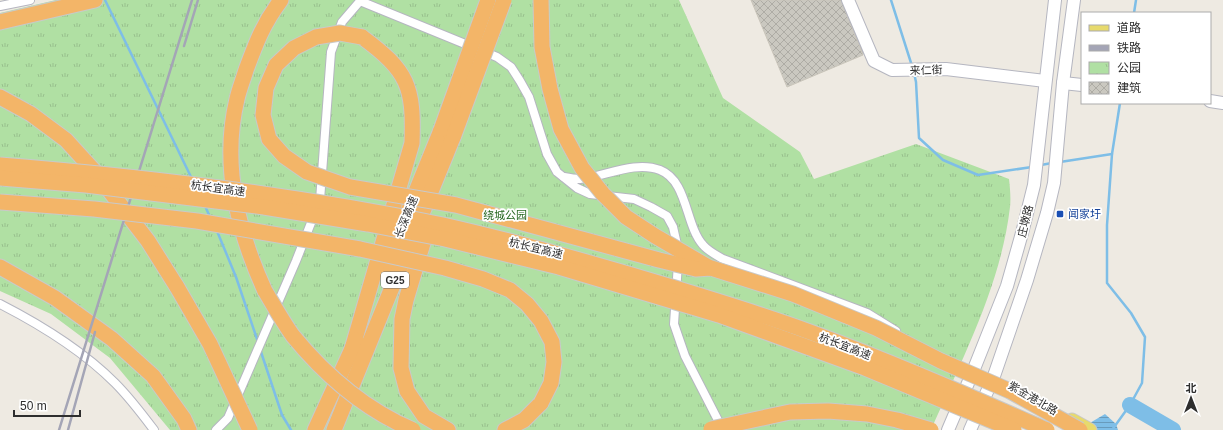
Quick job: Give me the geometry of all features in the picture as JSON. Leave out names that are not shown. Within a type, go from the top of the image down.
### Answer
[{"type":"highway","points":[[0,22],[95,0]]},
{"type":"highway","name":"长深高速","points":[[315,430],[448,137],[488,0]]},
{"type":"highway","name":"长深高速","points":[[335,428],[448,137],[504,0]]},
{"type":"highway","points":[[541,0],[542,48],[550,89],[562,129],[582,168],[603,194],[626,217],[655,236],[711,268],[793,294],[876,328],[941,361],[1010,391],[1078,426]]},
{"type":"highway","points":[[279,3],[264,25],[254,48],[237,100],[233,127],[231,162],[234,194],[240,227],[252,264],[265,291],[293,335],[330,376],[370,408],[414,430]]},
{"type":"highway","points":[[352,349],[412,142],[413,114],[409,88],[400,70],[382,52],[362,37],[340,33],[316,37],[294,48],[276,65],[266,88],[263,115],[269,139],[284,156],[307,172],[350,186],[456,205],[696,269],[711,268]]},
{"type":"highway","points":[[0,97],[31,114],[66,140],[96,173],[143,234],[177,287],[210,344],[250,430]]},
{"type":"highway","points":[[448,137],[439,192],[406,300],[402,319],[400,368],[407,391],[424,416],[448,430]]},
{"type":"highway","name":"杭长宜高速","points":[[0,165],[160,180],[304,200],[446,226],[567,256],[726,303],[810,332],[912,372],[1047,430]]},
{"type":"highway","name":"杭长宜高速","points":[[0,178],[86,185],[264,207],[368,224],[445,239],[559,267],[719,315],[865,368],[1014,430]]},
{"type":"highway","points":[[0,202],[94,209],[197,221],[360,249],[483,278],[510,290],[527,304],[541,321],[552,342],[554,362],[551,383],[542,403],[524,420],[505,430]]},
{"type":"highway","points":[[0,266],[56,298],[112,338],[153,376],[184,419],[189,430]]},
{"type":"highway","points":[[706,430],[790,412],[828,411],[867,414],[897,420],[931,430]]},
{"type":"main road","name":"来仁街","points":[[848,0],[874,61],[892,70],[946,69],[1045,81]]},
{"type":"main road","name":"庄墩路","points":[[948,430],[1007,286],[1034,185],[1055,0]]},
{"type":"main road","name":"庄墩路","points":[[970,430],[994,376],[1027,280],[1047,213],[1054,183],[1063,83],[1074,0]]},
{"type":"main road","points":[[1063,83],[1081,85]]},
{"type":"main road","points":[[1211,101],[1223,103]]},
{"type":"main road","name":"紫金港北路","points":[[974,369],[994,376],[1078,426],[1090,430]]},
{"type":"street","points":[[0,6],[30,0]]},
{"type":"street","points":[[216,430],[228,418],[320,200],[331,52],[342,22],[361,1],[497,57],[511,67],[520,81],[528,97],[547,154],[557,172],[577,188],[590,194],[634,199],[667,216],[673,227],[679,252],[674,324],[685,356],[722,430]]},
{"type":"street","points":[[564,177],[579,179],[616,170],[644,168],[660,170],[671,177],[678,187],[695,234],[703,246],[711,252],[723,259],[868,313],[924,348],[974,369]]},
{"type":"street","points":[[0,304],[30,320],[73,347],[115,383],[154,430]]},
{"type":"green space","name":"绕城公园","points":[[56,0],[679,0],[723,98],[800,152],[814,179],[916,144],[1009,179],[1010,207],[998,265],[979,321],[931,430],[170,430],[110,358],[51,314],[0,291],[0,13]]},
{"type":"water","points":[[1105,414],[1116,424],[1118,430],[1078,430]]},
{"type":"building","points":[[751,0],[841,0],[863,55],[787,87]]},
{"type":"waterway","points":[[105,0],[192,179]]},
{"type":"waterway","points":[[891,0],[912,66]]},
{"type":"waterway","points":[[1134,12],[1136,0]]},
{"type":"waterway","points":[[914,73],[916,82],[919,138],[943,160],[978,175],[1032,167]]},
{"type":"waterway","points":[[1112,430],[1130,405],[1142,383],[1145,337],[1131,313],[1107,283],[1107,225],[1112,154],[1120,104]]},
{"type":"waterway","points":[[1060,162],[1112,154]]},
{"type":"waterway","points":[[1041,165],[1052,163]]},
{"type":"waterway","points":[[205,206],[210,217]]},
{"type":"waterway","points":[[217,231],[236,277],[258,342]]},
{"type":"waterway","points":[[260,349],[282,415],[291,430]]},
{"type":"waterway","points":[[1130,405],[1173,430]]},
{"type":"railway","points":[[59,430],[192,0]]},
{"type":"railway","points":[[184,46],[198,0]]},
{"type":"railway","points":[[68,430],[95,332]]},
{"type":"place","name":"闻家圩","points":[[1060,214]]}]
